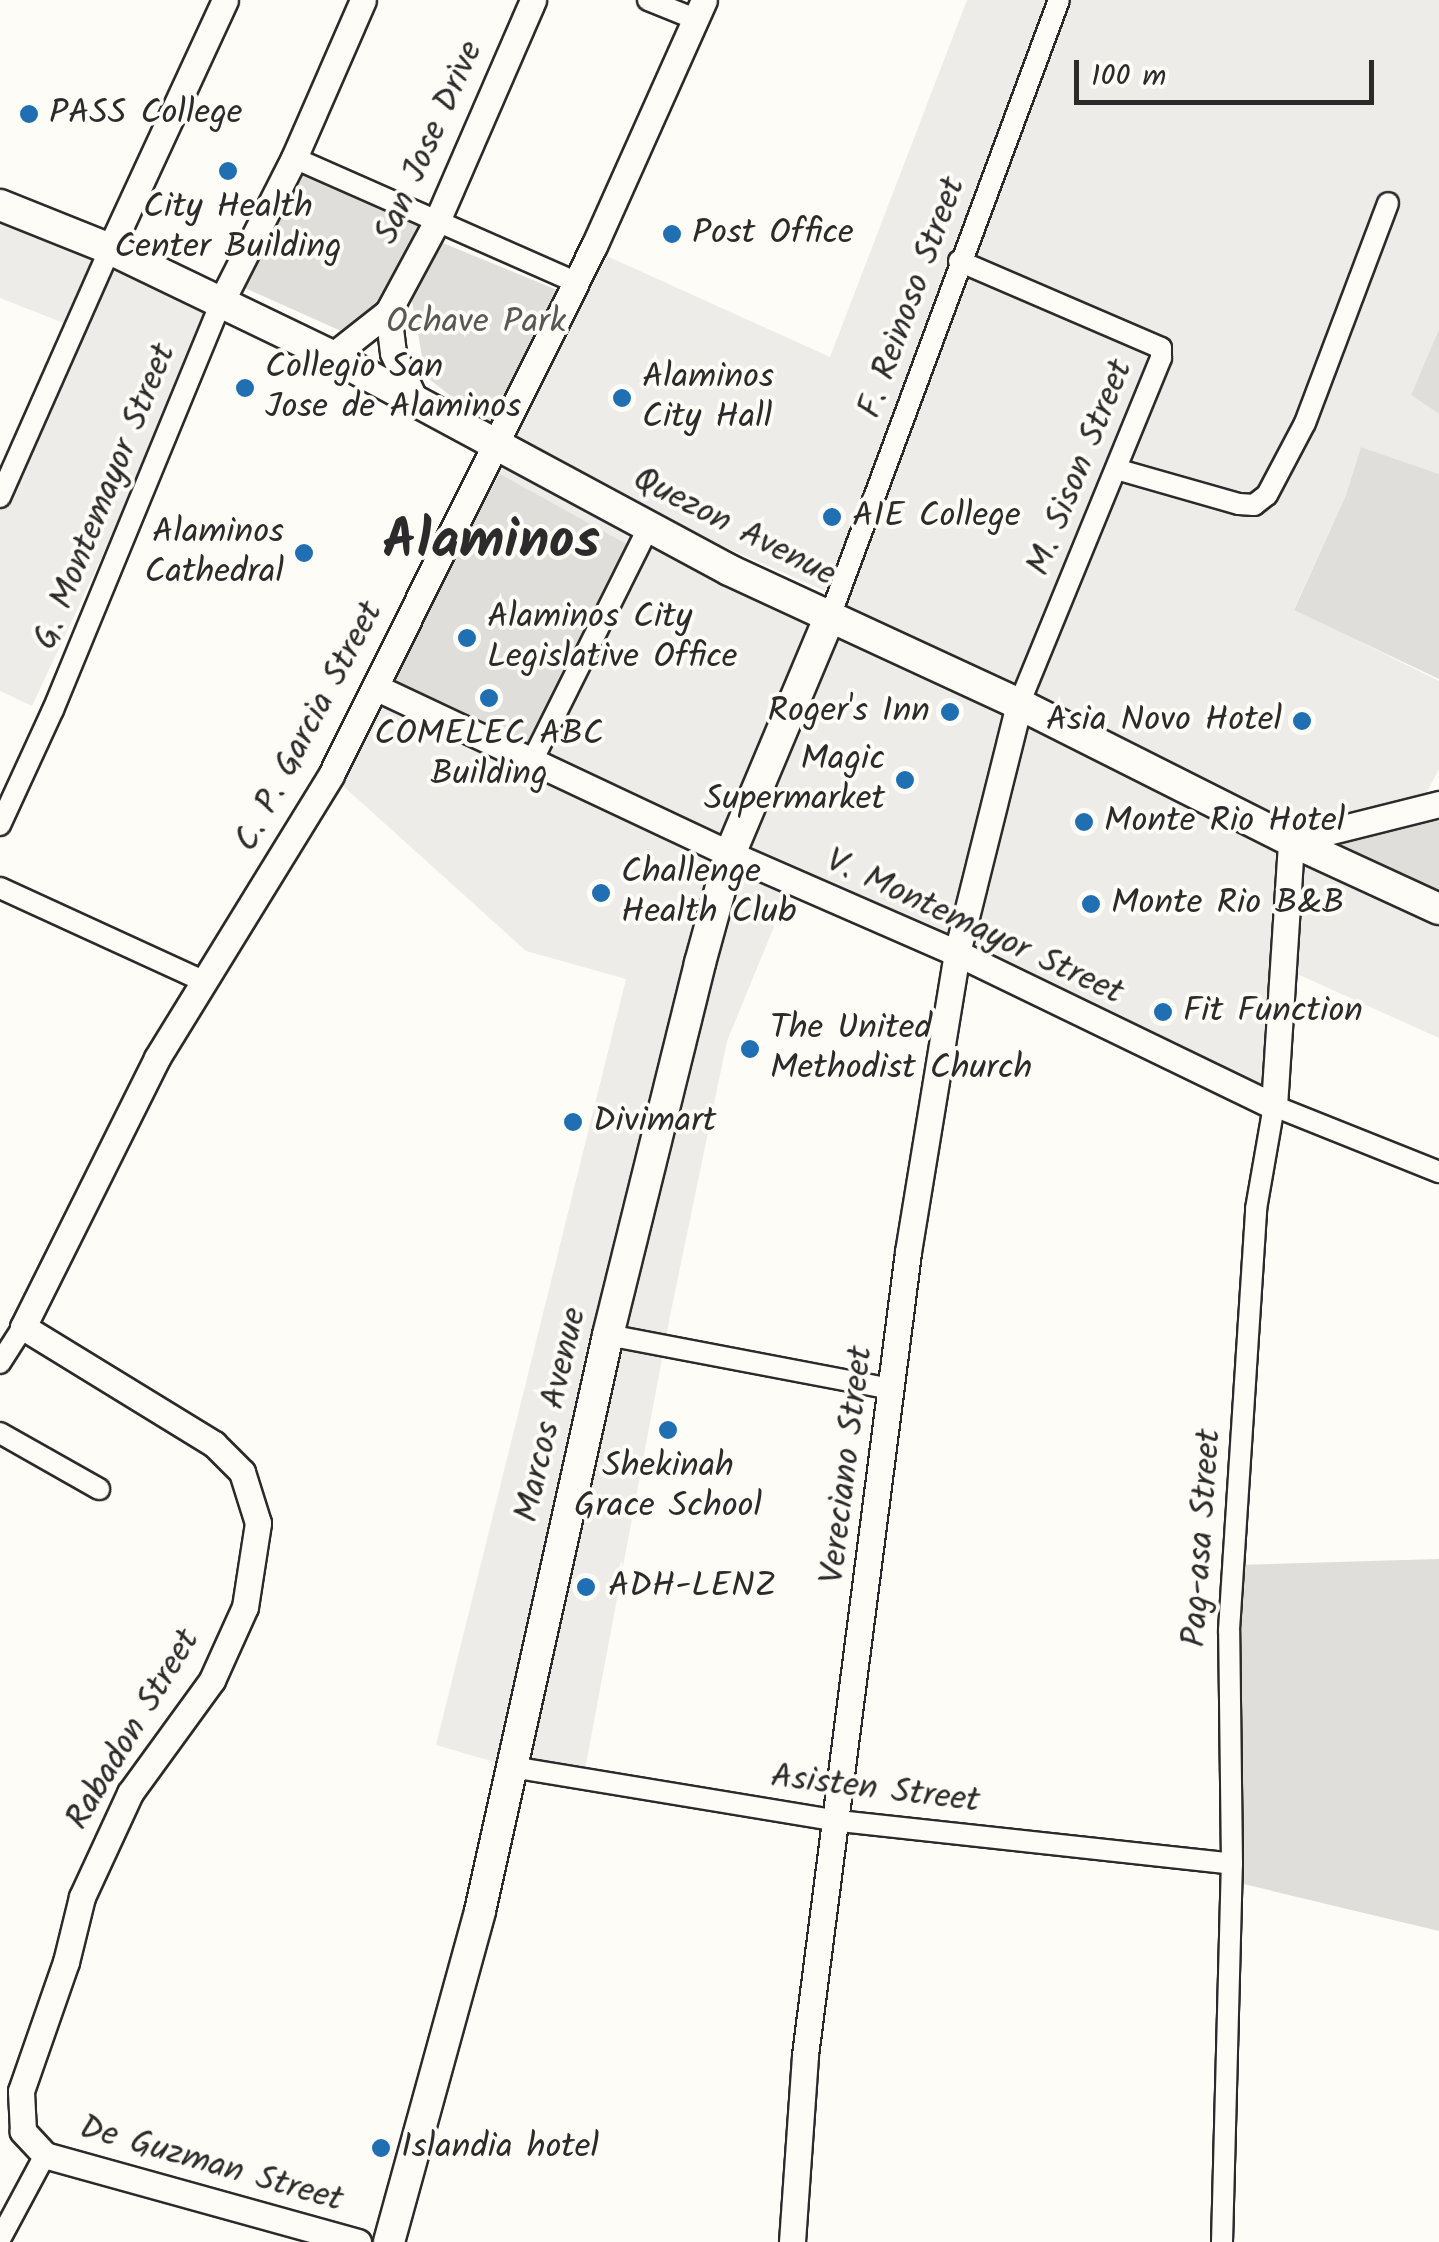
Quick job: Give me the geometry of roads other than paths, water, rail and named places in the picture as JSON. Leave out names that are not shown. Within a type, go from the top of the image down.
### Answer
[{"type":"main road","name":"Quezon Avenue","points":[[0,205],[110,249],[222,302],[416,400],[648,528],[1439,909]]},
{"type":"main road","name":"Marcos Avenue","points":[[389,2242],[480,1911],[608,1335],[730,854],[829,618]]},
{"type":"street","points":[[0,497],[225,0]]},
{"type":"street","points":[[222,302],[294,158],[364,0]]},
{"type":"street","name":"San Jose Drive","points":[[332,356],[388,312],[436,221],[532,0]]},
{"type":"street","points":[[648,0],[700,10]]},
{"type":"street","name":"F. Reinoso Street","points":[[829,618],[1059,0]]},
{"type":"street","name":"C. P. Garcia Street","points":[[0,1363],[23,1327],[157,1058],[331,775],[574,282],[700,10]]},
{"type":"street","points":[[294,158],[574,282]]},
{"type":"street","points":[[1116,469],[1239,504],[1254,505],[1268,495],[1305,423],[1388,203]]},
{"type":"street","name":"M. Sison Street","points":[[960,261],[1160,348],[1161,358],[1020,704]]},
{"type":"street","name":"G. Montemayor Street","points":[[2,814],[53,710],[222,302]]},
{"type":"street","points":[[388,312],[392,352],[416,400]]},
{"type":"street","points":[[532,761],[648,528]]},
{"type":"street","name":"V. Montemayor Street","points":[[376,687],[730,854],[957,953],[1274,1106],[1439,1172]]},
{"type":"street","name":"Vereciano Street","points":[[792,2242],[805,2056],[839,1821],[908,1252],[957,953],[1020,704]]},
{"type":"street","points":[[1291,841],[1439,804]]},
{"type":"street","name":"Pag-asa Street","points":[[1222,2242],[1232,1864],[1229,1630],[1256,1209],[1274,1106],[1291,841]]},
{"type":"street","points":[[0,888],[206,982]]},
{"type":"street","name":"Rabadon Street","points":[[23,1327],[214,1444],[242,1472],[258,1523],[245,1607],[212,1680],[130,1793],[82,1897],[66,1962],[22,2092],[24,2131],[44,2155]]},
{"type":"street","points":[[608,1335],[892,1389]]},
{"type":"street","points":[[0,1433],[98,1489]]},
{"type":"street","name":"Asisten Street","points":[[512,1767],[839,1821],[1232,1864]]},
{"type":"street","points":[[0,2239],[44,2155]]},
{"type":"street","name":"De Guzman Street","points":[[44,2155],[358,2242]]},
{"type":"place","name":"PASS College","points":[[29,114]]},
{"type":"place","name":"City Health Center Building","points":[[228,171]]},
{"type":"place","name":"Post Office","points":[[672,234]]},
{"type":"place","name":"Collegio San Jose de Alaminos","points":[[245,388]]},
{"type":"place","name":"Alaminos City Hall","points":[[622,398]]},
{"type":"place","name":"AIE College","points":[[832,517]]},
{"type":"place","name":"Alaminos Cathedral","points":[[304,553]]},
{"type":"place","name":"Alaminos City Legislative Office","points":[[467,638]]},
{"type":"place","name":"COMELEC ABC Building","points":[[489,698]]},
{"type":"place","name":"Roger's Inn","points":[[950,712]]},
{"type":"place","name":"Asia Novo Hotel","points":[[1302,721]]},
{"type":"place","name":"Magic Supermarket","points":[[905,780]]},
{"type":"place","name":"Monte Rio Hotel","points":[[1084,822]]},
{"type":"place","name":"Challenge Health Club","points":[[601,893]]},
{"type":"place","name":"Monte Rio B&B","points":[[1091,904]]},
{"type":"place","name":"Fit Function","points":[[1163,1012]]},
{"type":"place","name":"The United Methodist Church","points":[[750,1049]]},
{"type":"place","name":"Divimart","points":[[573,1122]]},
{"type":"place","name":"Shekinah Grace School","points":[[668,1430]]},
{"type":"place","name":"ADH-LENZ","points":[[586,1587]]},
{"type":"place","name":"Islandia hotel","points":[[381,2148]]},
{"type":"district","name":"Alaminos","points":[[491,543]]},
{"type":"park label","name":"Ochave Park","points":[[476,323]]}]
